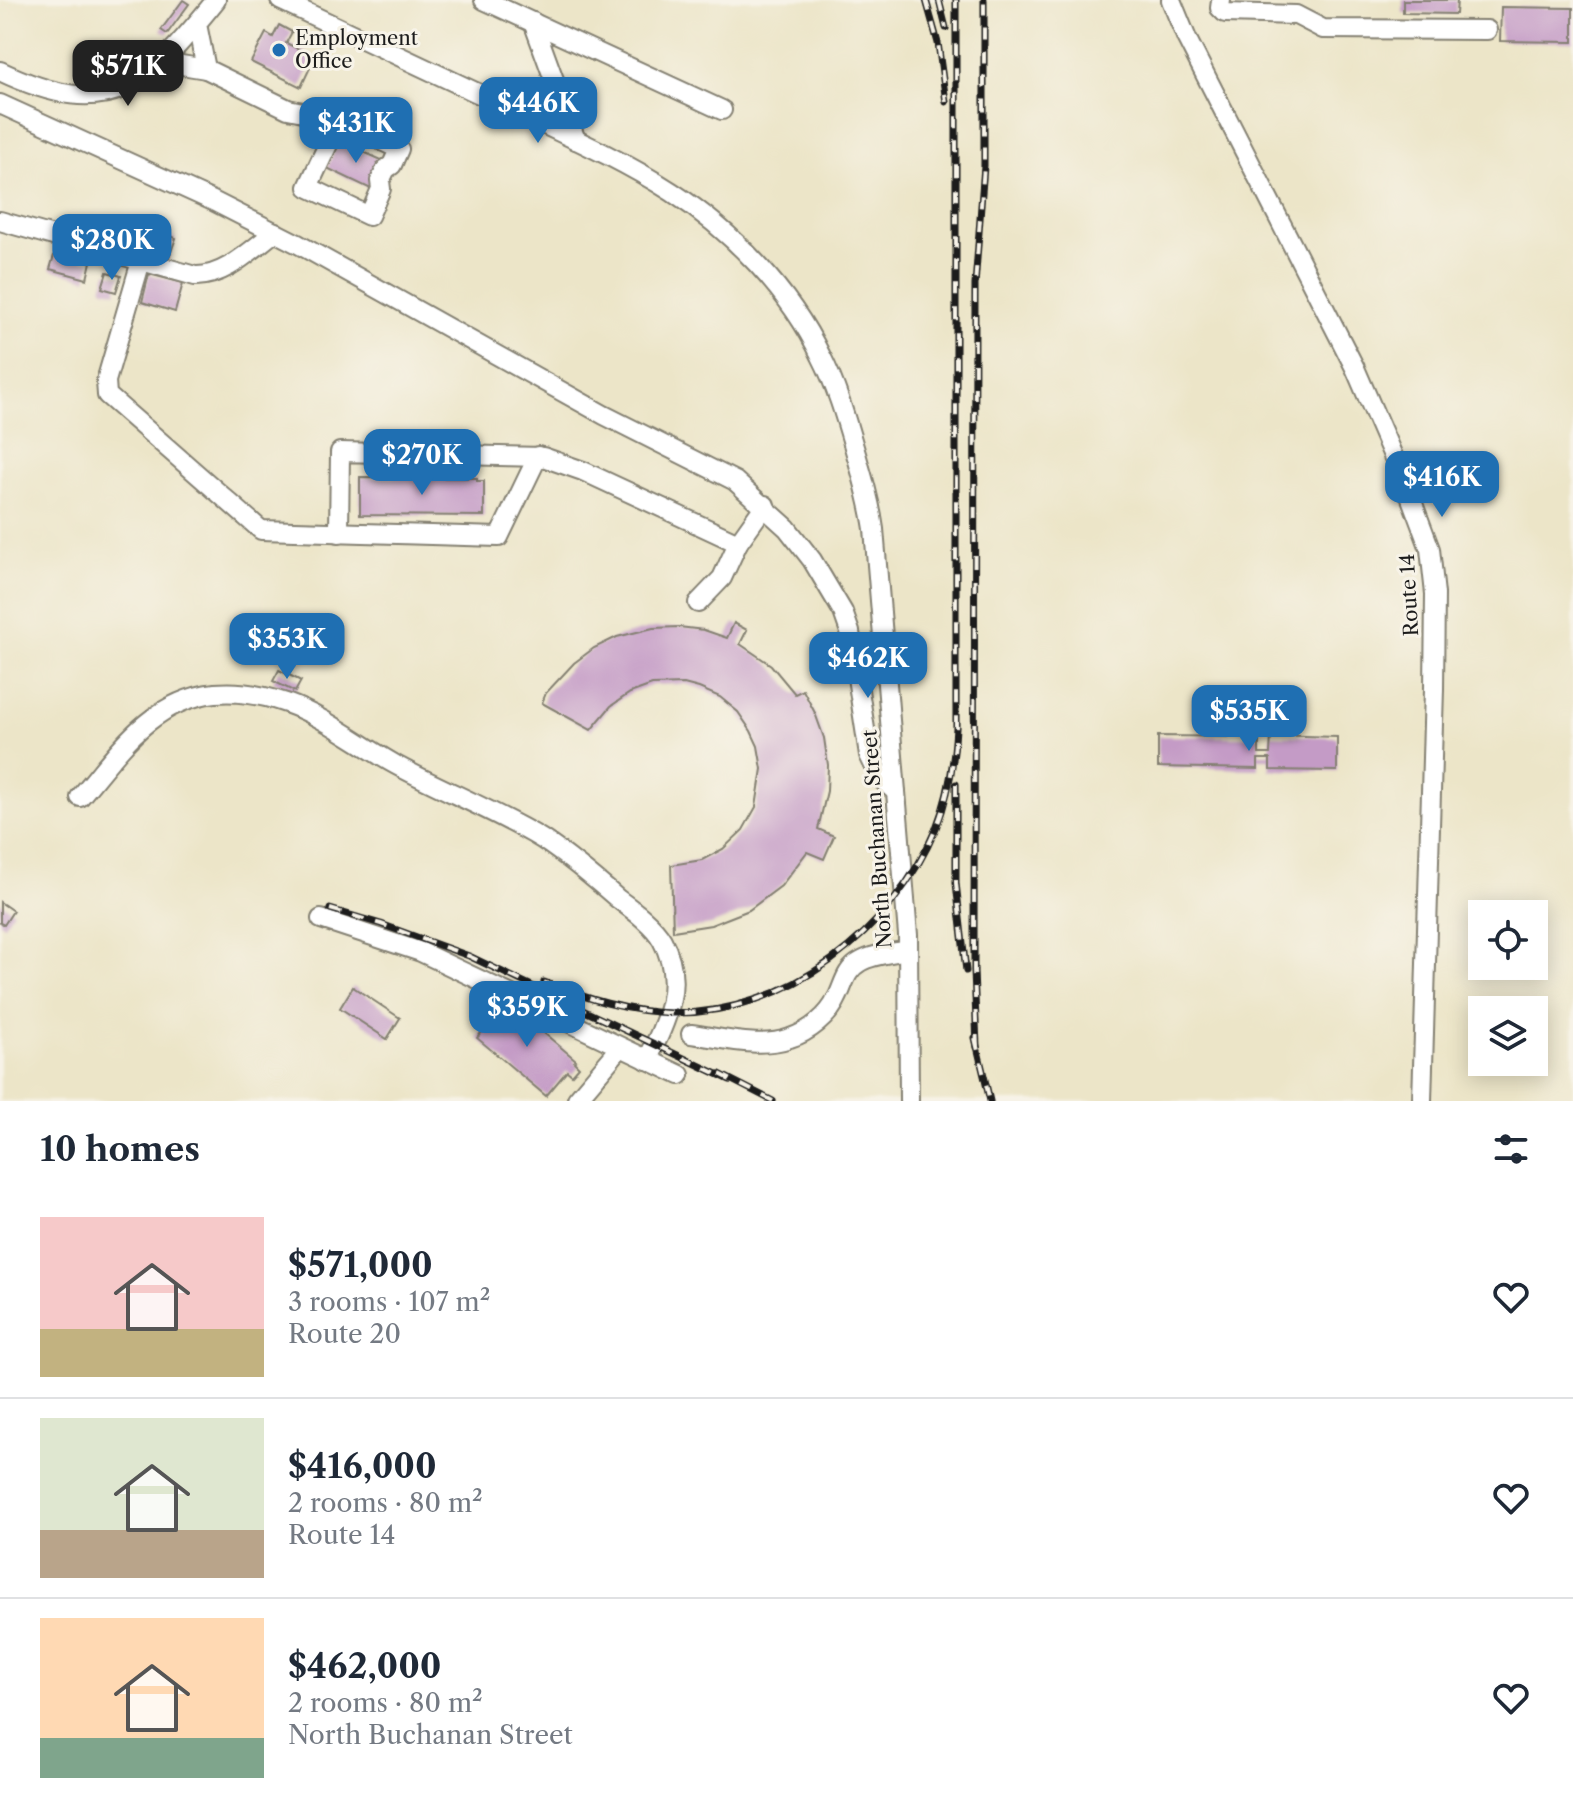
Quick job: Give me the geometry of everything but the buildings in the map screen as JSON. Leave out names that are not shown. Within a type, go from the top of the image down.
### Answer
[{"type":"street","points":[[0,71],[53,92],[86,95],[131,85],[163,62],[216,0]]},
{"type":"street","name":"North Buchanan Street","points":[[280,0],[639,172],[701,214],[748,257],[805,326],[831,377],[872,512],[908,950],[909,1101]]},
{"type":"street","points":[[484,0],[722,110]]},
{"type":"street","name":"Route 14","points":[[1171,0],[1187,39],[1355,368],[1430,549],[1435,594],[1434,689],[1422,1101]]},
{"type":"street","points":[[1221,0],[1220,8],[1225,13],[1296,15],[1323,29],[1487,30]]},
{"type":"street","points":[[533,22],[576,140]]},
{"type":"street","points":[[197,24],[206,69]]},
{"type":"street","points":[[163,62],[206,69],[288,109],[339,121],[396,157],[380,181],[381,189],[369,216],[308,187],[339,121]]},
{"type":"street","points":[[0,104],[275,232],[416,307],[604,415],[722,473],[765,505],[812,560],[843,612],[850,632],[869,755],[880,778],[896,792]]},
{"type":"street","points":[[0,221],[188,275],[206,276],[220,271],[275,232]]},
{"type":"street","points":[[141,261],[106,381],[107,395],[261,530],[499,537],[538,456]]},
{"type":"street","points":[[339,533],[340,452],[538,456],[583,471],[738,543]]},
{"type":"street","points":[[698,603],[722,578],[738,543],[765,505]]},
{"type":"street","points":[[80,797],[142,725],[169,706],[200,696],[240,692],[263,696],[305,711],[396,765],[540,838],[589,874],[658,935],[670,959],[673,995],[668,1017],[647,1060]]},
{"type":"street","points":[[321,919],[421,952],[680,1075]]},
{"type":"street","points":[[691,1034],[752,1042],[791,1038],[810,1029],[831,1010],[848,972],[858,962],[908,950]]},
{"type":"street","points":[[580,1101],[577,1099],[620,1048]]},
{"type":"railway","points":[[926,0],[938,43],[946,102]]},
{"type":"railway","points":[[939,0],[946,28]]},
{"type":"railway","points":[[544,982],[607,1003],[656,1012],[715,1010],[756,999],[795,983],[832,960],[864,932],[893,901],[917,866],[936,828],[950,779],[956,728],[956,0]]},
{"type":"railway","points":[[977,1047],[974,970],[975,285],[984,166],[984,0]]},
{"type":"railway","points":[[956,784],[956,883],[966,971]]},
{"type":"railway","points":[[330,909],[469,956],[730,1080]]},
{"type":"railway","points":[[975,1038],[990,1101]]},
{"type":"railway","points":[[720,1074],[773,1101]]},
{"type":"place","name":"Employment Office","points":[[279,50]]}]
